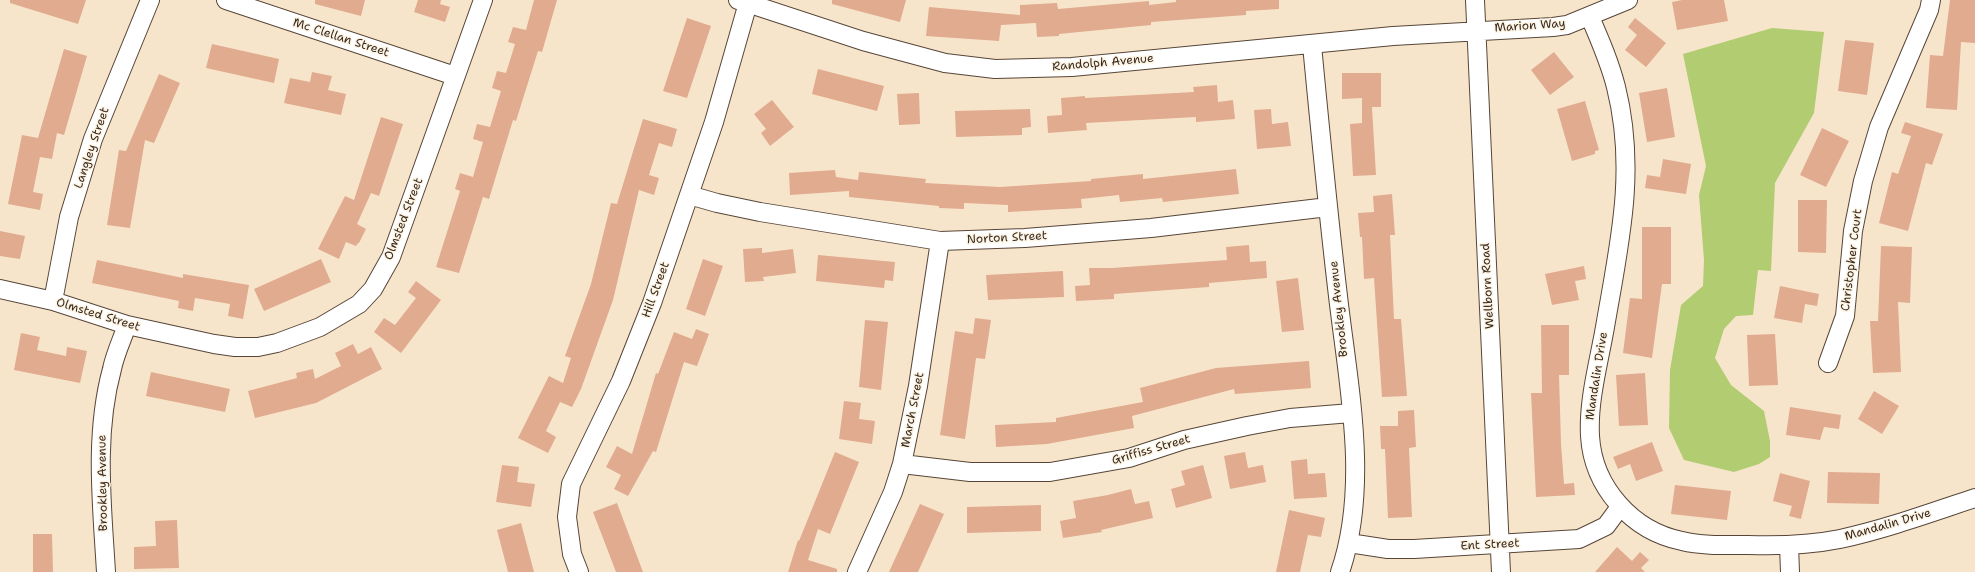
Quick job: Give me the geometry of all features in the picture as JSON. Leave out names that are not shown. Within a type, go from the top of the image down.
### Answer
[{"type":"street","name":"Langley Street","points":[[53,301],[69,216],[93,139],[150,0]]},
{"type":"street","name":"Mc Clellan Street","points":[[226,0],[455,76]]},
{"type":"street","name":"Olmsted Street","points":[[0,289],[53,301],[127,325],[214,344],[235,347],[258,347],[277,343],[320,327],[359,304],[373,289],[391,257],[483,0]]},
{"type":"street","name":"Wellborn Road","points":[[1475,0],[1501,572]]},
{"type":"street","name":"Marion Way","points":[[1476,30],[1560,26],[1590,17],[1628,0]]},
{"type":"street","name":"Christopher Court","points":[[1828,363],[1845,316],[1853,231],[1863,181],[1879,127],[1929,10],[1931,0]]},
{"type":"street","name":"Randolph Avenue","points":[[743,2],[863,41],[938,61],[995,70],[1072,67],[1393,36],[1476,30]]},
{"type":"street","name":"Hill Street","points":[[579,572],[572,554],[567,516],[571,484],[621,382],[652,303],[714,122],[743,2]]},
{"type":"street","name":"Mandalin Drive","points":[[1590,17],[1616,85],[1622,110],[1627,160],[1624,213],[1590,413],[1592,452],[1598,473],[1620,507],[1646,528],[1683,542],[1705,544],[1788,545],[1813,543],[1866,532],[1975,498]]},
{"type":"street","name":"Brookley Avenue","points":[[1312,45],[1351,413],[1356,483],[1349,543],[1340,572]]},
{"type":"street","name":"Norton Street","points":[[689,195],[718,204],[760,212],[940,241],[1025,238],[1151,228],[1328,207]]},
{"type":"street","name":"March Street","points":[[857,572],[893,492],[902,464],[918,386],[940,241]]},
{"type":"street","name":"Brookley Avenue","points":[[106,572],[100,456],[104,412],[112,368],[127,325]]},
{"type":"street","name":"Griffiss Street","points":[[902,464],[970,472],[1050,472],[1129,458],[1184,440],[1247,426],[1290,418],[1351,413]]},
{"type":"street","name":"Ent Street","points":[[1349,543],[1388,549],[1414,550],[1580,539],[1606,526],[1620,507]]},
{"type":"street","points":[[1788,545],[1790,572]]},
{"type":"green space","points":[[1772,28],[1824,32],[1814,113],[1775,183],[1771,271],[1758,270],[1753,315],[1736,316],[1724,329],[1715,358],[1731,385],[1764,411],[1770,441],[1770,457],[1759,464],[1734,472],[1684,460],[1669,428],[1670,370],[1681,305],[1703,286],[1704,260],[1699,195],[1706,166],[1683,54]]},
{"type":"building","points":[[10,0],[86,0],[78,24],[10,3]]},
{"type":"building","points":[[315,0],[365,0],[361,16],[315,4]]},
{"type":"building","points":[[418,0],[441,0],[440,4],[450,7],[445,22],[414,12]]},
{"type":"building","points":[[534,0],[557,0],[542,52],[538,51],[516,121],[513,120],[489,199],[483,197],[459,273],[436,267],[460,191],[455,189],[460,173],[473,177],[483,142],[473,139],[477,124],[490,127],[501,91],[492,88],[497,71],[506,73],[515,44],[508,42],[513,27],[526,30]]},
{"type":"building","points":[[832,0],[906,0],[900,22],[832,4]]},
{"type":"building","points":[[1176,0],[1279,0],[1279,9],[1246,11],[1246,15],[1151,22],[1151,25],[1059,34],[1059,36],[1037,37],[1036,23],[1001,25],[999,41],[926,36],[929,7],[1020,15],[1020,5],[1057,3],[1058,9],[1149,1],[1149,5],[1176,2]]},
{"type":"building","points":[[1682,0],[1724,0],[1728,21],[1677,30],[1672,2]]},
{"type":"building","points":[[1950,0],[1975,0],[1975,43],[1961,42],[1957,110],[1926,108],[1930,55],[1943,56]]},
{"type":"building","points":[[687,18],[711,26],[687,98],[663,91]]},
{"type":"building","points":[[1635,18],[1666,43],[1646,67],[1625,50],[1637,35],[1628,27]]},
{"type":"building","points":[[1845,40],[1874,43],[1867,95],[1838,91]]},
{"type":"building","points":[[212,44],[279,59],[274,83],[206,68]]},
{"type":"building","points":[[64,49],[87,56],[64,135],[57,133],[52,159],[40,157],[33,192],[43,194],[40,210],[8,204],[22,135],[38,138]]},
{"type":"building","points":[[1554,52],[1574,77],[1550,95],[1531,70]]},
{"type":"building","points":[[818,69],[884,86],[877,111],[812,94]]},
{"type":"building","points":[[312,72],[332,76],[328,90],[346,94],[341,115],[284,103],[290,78],[310,82]]},
{"type":"building","points":[[1342,73],[1381,73],[1381,107],[1372,107],[1376,175],[1353,176],[1350,124],[1362,123],[1362,98],[1342,99]]},
{"type":"building","points":[[159,74],[180,83],[154,143],[145,140],[130,228],[107,225],[119,150],[126,151]]},
{"type":"building","points":[[1217,85],[1218,102],[1233,100],[1235,119],[1196,122],[1196,117],[1086,123],[1087,130],[1048,133],[1047,116],[1062,115],[1061,98],[1194,92],[1193,87]]},
{"type":"building","points":[[1667,88],[1675,137],[1647,142],[1639,93]]},
{"type":"building","points":[[919,93],[920,124],[899,125],[897,94]]},
{"type":"building","points":[[772,100],[794,127],[770,146],[761,133],[766,129],[754,114]]},
{"type":"building","points":[[1585,101],[1599,150],[1595,151],[1595,154],[1572,161],[1557,109]]},
{"type":"building","points":[[1030,109],[1031,127],[1022,128],[1022,135],[956,137],[955,111]]},
{"type":"building","points":[[1271,109],[1272,124],[1288,122],[1291,146],[1257,149],[1254,110]]},
{"type":"building","points":[[381,117],[403,124],[379,196],[371,193],[357,224],[366,229],[356,246],[346,242],[339,259],[318,249],[345,196],[354,200]]},
{"type":"building","points":[[643,119],[677,129],[672,147],[659,143],[649,175],[659,178],[654,195],[639,190],[613,300],[581,389],[572,407],[560,402],[546,431],[556,437],[548,453],[518,438],[549,376],[563,383],[571,358],[565,356],[591,284],[611,203],[617,204]]},
{"type":"building","points":[[1905,122],[1943,134],[1932,165],[1926,163],[1908,231],[1879,223],[1892,172],[1898,174],[1911,136],[1901,133]]},
{"type":"building","points":[[1822,128],[1849,141],[1826,187],[1800,175]]},
{"type":"building","points":[[1663,159],[1691,164],[1686,194],[1645,188],[1647,175],[1660,177]]},
{"type":"building","points":[[1236,169],[1239,194],[1163,202],[1162,198],[1120,202],[1119,195],[1081,199],[1082,208],[1008,212],[1008,205],[964,203],[964,209],[939,208],[939,206],[849,197],[849,191],[790,195],[789,173],[835,170],[836,177],[858,180],[859,172],[926,179],[925,183],[1000,187],[1091,181],[1091,179],[1143,174],[1143,179]]},
{"type":"building","points":[[1392,194],[1395,235],[1390,235],[1394,319],[1401,319],[1407,396],[1382,397],[1374,278],[1364,279],[1362,237],[1360,237],[1358,213],[1374,212],[1373,196]]},
{"type":"building","points":[[1798,200],[1827,200],[1826,253],[1798,252]]},
{"type":"building","points":[[1642,227],[1671,227],[1671,284],[1662,284],[1652,358],[1623,353],[1630,298],[1642,299]]},
{"type":"building","points":[[0,231],[25,236],[20,259],[0,256]]},
{"type":"building","points":[[1249,245],[1250,262],[1266,261],[1267,278],[1209,283],[1209,287],[1114,294],[1114,299],[1076,301],[1075,286],[1090,285],[1089,268],[1112,268],[1227,260],[1226,247]]},
{"type":"building","points":[[1881,246],[1912,247],[1910,303],[1898,302],[1901,372],[1873,373],[1870,321],[1878,321]]},
{"type":"building","points":[[762,248],[762,253],[793,249],[796,273],[763,277],[764,281],[745,282],[743,249]]},
{"type":"building","points":[[818,255],[895,262],[893,281],[885,280],[884,288],[816,281]]},
{"type":"building","points":[[321,259],[331,282],[264,311],[254,289]]},
{"type":"building","points":[[703,259],[723,266],[705,316],[686,309]]},
{"type":"building","points":[[97,260],[183,278],[183,274],[249,285],[243,319],[228,316],[230,304],[195,298],[193,311],[178,308],[179,301],[92,283]]},
{"type":"building","points":[[1584,266],[1586,279],[1575,281],[1579,300],[1552,305],[1545,274]]},
{"type":"building","points":[[1063,271],[1064,297],[988,300],[986,275]]},
{"type":"building","points":[[1298,278],[1304,330],[1282,332],[1276,281]]},
{"type":"building","points":[[416,281],[441,300],[401,353],[374,332],[384,318],[395,325],[416,298],[408,292]]},
{"type":"building","points":[[1780,286],[1819,294],[1817,306],[1805,304],[1802,323],[1774,318]]},
{"type":"building","points":[[975,318],[991,320],[985,359],[976,358],[965,439],[940,435],[955,331],[973,334]]},
{"type":"building","points":[[865,320],[888,322],[881,390],[859,387]]},
{"type":"building","points":[[1541,325],[1569,325],[1569,375],[1559,375],[1561,444],[1564,484],[1574,483],[1575,495],[1536,497],[1531,393],[1542,393]]},
{"type":"building","points":[[696,329],[709,334],[697,366],[684,362],[656,452],[653,451],[628,496],[614,489],[621,475],[606,467],[617,446],[632,454],[656,373],[658,374],[674,332],[692,339]]},
{"type":"building","points":[[21,333],[40,337],[37,350],[66,356],[67,347],[87,351],[80,383],[14,370]]},
{"type":"building","points":[[1775,334],[1778,385],[1749,386],[1747,335]]},
{"type":"building","points":[[353,344],[358,354],[371,347],[382,369],[316,403],[255,418],[248,391],[297,378],[296,373],[313,369],[315,379],[341,366],[335,353]]},
{"type":"building","points":[[1309,361],[1311,388],[1235,394],[1234,389],[1132,416],[1134,428],[1047,444],[996,447],[995,425],[1056,422],[1056,418],[1143,402],[1140,388],[1216,368]]},
{"type":"building","points":[[151,372],[230,389],[225,412],[146,396]]},
{"type":"building","points":[[1645,373],[1648,425],[1619,426],[1616,375]]},
{"type":"building","points":[[1874,391],[1899,406],[1882,434],[1858,419]]},
{"type":"building","points":[[844,401],[861,403],[859,419],[875,421],[872,444],[839,439]]},
{"type":"building","points":[[1790,407],[1841,415],[1839,429],[1824,427],[1820,440],[1786,435]]},
{"type":"building","points":[[1414,410],[1416,447],[1409,448],[1412,517],[1388,518],[1385,449],[1381,449],[1380,426],[1398,426],[1398,411]]},
{"type":"building","points":[[1652,442],[1663,471],[1636,481],[1630,464],[1618,469],[1613,457]]},
{"type":"building","points":[[835,452],[859,462],[830,534],[818,529],[808,560],[837,569],[837,572],[788,572],[798,540],[799,541]]},
{"type":"building","points":[[1245,452],[1248,468],[1263,465],[1266,482],[1230,489],[1224,456]]},
{"type":"building","points":[[1307,459],[1308,474],[1325,473],[1327,497],[1294,499],[1291,461]]},
{"type":"building","points":[[502,465],[519,467],[517,482],[535,484],[531,507],[496,502]]},
{"type":"building","points":[[1203,465],[1212,498],[1176,508],[1171,489],[1185,485],[1181,471]]},
{"type":"building","points":[[1828,472],[1880,473],[1879,504],[1827,503]]},
{"type":"building","points":[[1780,473],[1810,481],[1801,519],[1789,516],[1792,506],[1773,501]]},
{"type":"building","points":[[1675,485],[1731,491],[1727,520],[1671,514]]},
{"type":"building","points":[[1131,489],[1135,504],[1149,501],[1153,518],[1101,530],[1102,532],[1063,538],[1060,521],[1076,518],[1073,501],[1108,495]]},
{"type":"building","points":[[617,503],[643,572],[616,572],[593,512]]},
{"type":"building","points":[[920,504],[944,514],[918,572],[889,572]]},
{"type":"building","points":[[1041,505],[1041,531],[967,533],[967,507]]},
{"type":"building","points":[[1289,510],[1325,518],[1321,537],[1308,535],[1300,572],[1276,572]]},
{"type":"building","points":[[177,520],[179,568],[134,569],[134,547],[156,546],[155,521]]},
{"type":"building","points":[[521,523],[534,572],[508,572],[497,530]]},
{"type":"building","points":[[33,534],[52,534],[53,572],[33,572]]},
{"type":"building","points":[[1617,547],[1632,561],[1640,552],[1649,560],[1641,568],[1645,572],[1595,572]]}]
